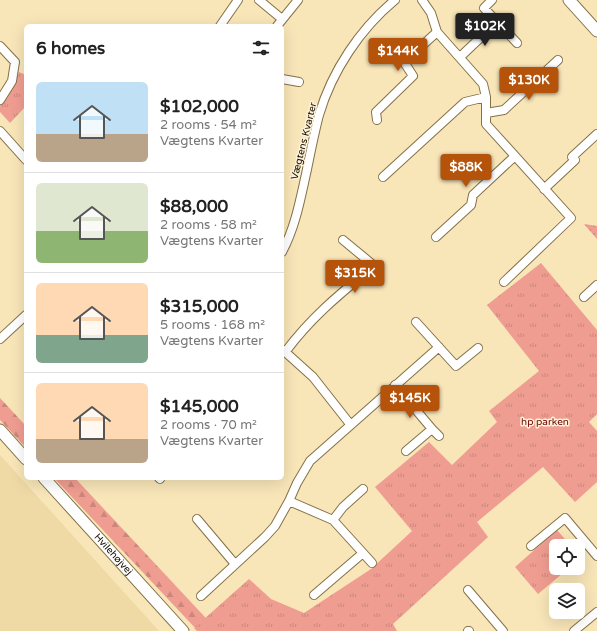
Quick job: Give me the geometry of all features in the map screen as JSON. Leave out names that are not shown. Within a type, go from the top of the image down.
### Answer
[{"type":"street","points":[[221,24],[238,0]]},
{"type":"street","points":[[259,0],[282,19]]},
{"type":"street","points":[[278,24],[298,0]]},
{"type":"street","points":[[422,0],[431,13],[437,32],[483,84],[486,97],[486,124],[571,218],[504,282]]},
{"type":"street","points":[[492,0],[484,8],[517,43]]},
{"type":"street","points":[[569,0],[597,31]]},
{"type":"street","name":"Vægtens Kvarter","points":[[284,248],[290,238],[298,209],[320,114],[327,92],[343,60],[366,29],[391,1]]},
{"type":"street","points":[[460,57],[497,22]]},
{"type":"street","points":[[377,120],[376,112],[413,76],[404,62],[437,32]]},
{"type":"street","points":[[0,46],[15,62],[12,81],[0,100]]},
{"type":"street","points":[[486,113],[504,110],[558,60]]},
{"type":"street","points":[[284,79],[299,82]]},
{"type":"street","points":[[383,177],[465,102],[486,97]]},
{"type":"street","points":[[544,189],[575,160],[572,157],[597,134]]},
{"type":"street","points":[[2,137],[24,158]]},
{"type":"street","points":[[436,237],[471,205],[473,195],[515,156]]},
{"type":"street","points":[[343,240],[372,264],[368,271],[326,306],[284,350],[312,377],[350,424]]},
{"type":"street","points":[[584,297],[597,285]]},
{"type":"street","points":[[0,339],[24,317]]},
{"type":"street","points":[[416,322],[456,366],[478,348]]},
{"type":"street","points":[[202,596],[275,526],[289,501],[297,482],[310,461],[350,424],[439,347]]},
{"type":"street","points":[[395,385],[439,436]]},
{"type":"street","points":[[406,451],[432,428]]},
{"type":"street","points":[[0,430],[24,457]]},
{"type":"street","name":"Hvilehøjvej","points":[[46,480],[182,631]]},
{"type":"street","points":[[333,520],[343,507],[363,489]]},
{"type":"street","points":[[289,501],[333,520],[372,563]]},
{"type":"street","points":[[531,546],[565,518],[597,556]]},
{"type":"street","points":[[197,519],[235,564]]},
{"type":"street","points":[[314,595],[363,553]]},
{"type":"street","points":[[468,590],[503,631]]},
{"type":"street","points":[[574,631],[597,612]]},
{"type":"shaded area","points":[[0,455],[159,631],[0,631]]},
{"type":"green space","points":[[19,72],[24,74],[24,108],[10,123],[0,112],[0,105],[10,93]]},
{"type":"green space","points":[[584,224],[597,226],[597,239]]},
{"type":"green space","name":"hp parken","points":[[541,263],[597,330],[597,414],[589,422],[597,431],[597,482],[575,502],[543,467],[477,522],[488,537],[393,624],[397,631],[197,631],[194,628],[249,579],[271,599],[304,613],[371,569],[412,531],[375,487],[429,442],[452,465],[497,422],[489,411],[539,371],[487,305]]},
{"type":"green space","points":[[0,398],[24,424],[24,446],[0,420]]},
{"type":"green space","points":[[56,480],[77,480],[218,631],[198,631]]},
{"type":"green space","points":[[557,530],[565,539],[549,539],[549,575],[561,575],[549,583],[549,585],[538,594],[515,567]]}]
